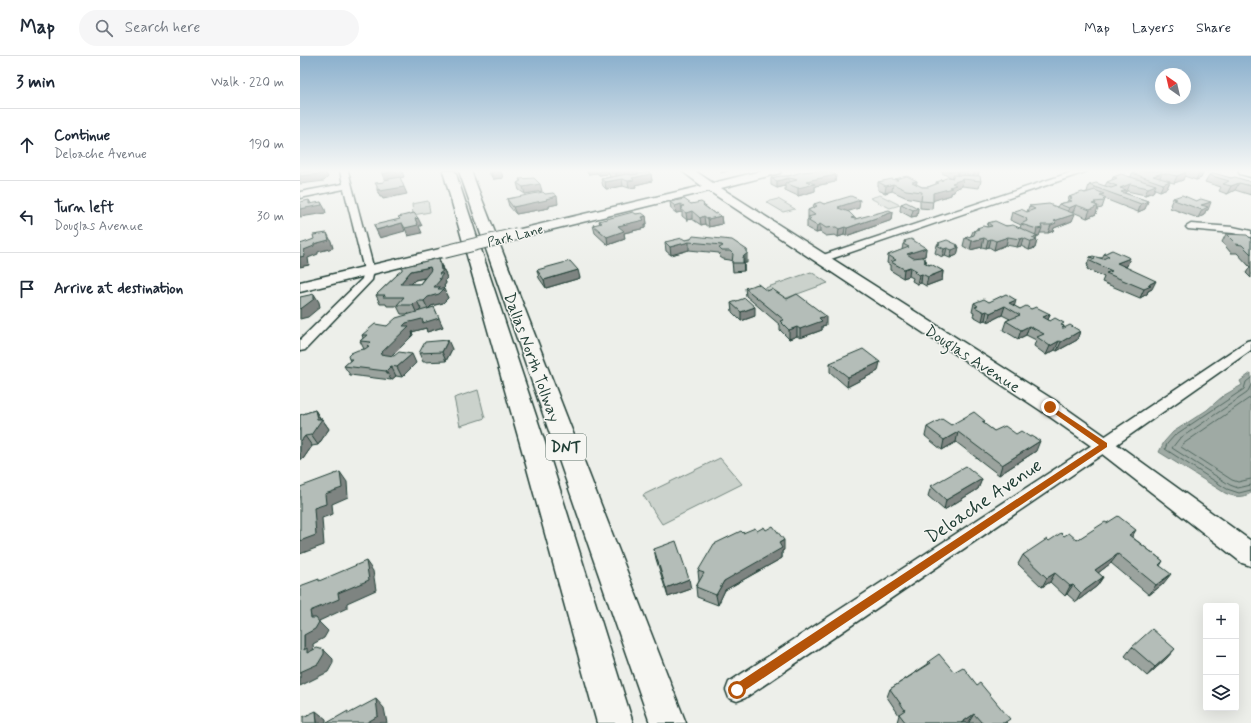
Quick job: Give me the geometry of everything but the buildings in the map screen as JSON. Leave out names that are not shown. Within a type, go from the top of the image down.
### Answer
[{"type":"main road","name":"Dallas North Tollway","points":[[459,202],[538,461],[615,723]]},
{"type":"main road","name":"Dallas North Tollway","points":[[476,202],[668,723]]},
{"type":"street","points":[[300,346],[367,280],[369,270],[352,202]]},
{"type":"street","name":"Park Lane","points":[[300,287],[649,202]]},
{"type":"street","name":"Douglas Avenue","points":[[734,202],[1050,407],[1104,445],[1251,555]]},
{"type":"street","points":[[821,259],[991,202]]},
{"type":"street","points":[[1192,227],[1233,230],[1251,234]]},
{"type":"street","name":"Deloache Avenue","points":[[737,690],[1104,445],[1251,344]]},
{"type":"shaded area","points":[[428,202],[430,212],[413,215],[412,204]]},
{"type":"shaded area","points":[[766,202],[783,202],[795,209],[783,212]]},
{"type":"shaded area","points":[[878,202],[894,202],[900,205],[890,208]]},
{"type":"shaded area","points":[[811,272],[828,283],[781,300],[765,288]]},
{"type":"shaded area","points":[[478,390],[485,418],[460,426],[454,398]]},
{"type":"shaded area","points":[[720,458],[742,484],[662,524],[643,495]]},
{"type":"water","points":[[1251,373],[1251,493],[1244,496],[1235,496],[1225,493],[1159,452],[1164,442],[1173,432],[1207,410],[1223,396],[1242,385],[1240,381]]},
{"type":"route","points":[[737,690],[1104,445],[1050,407]]}]
